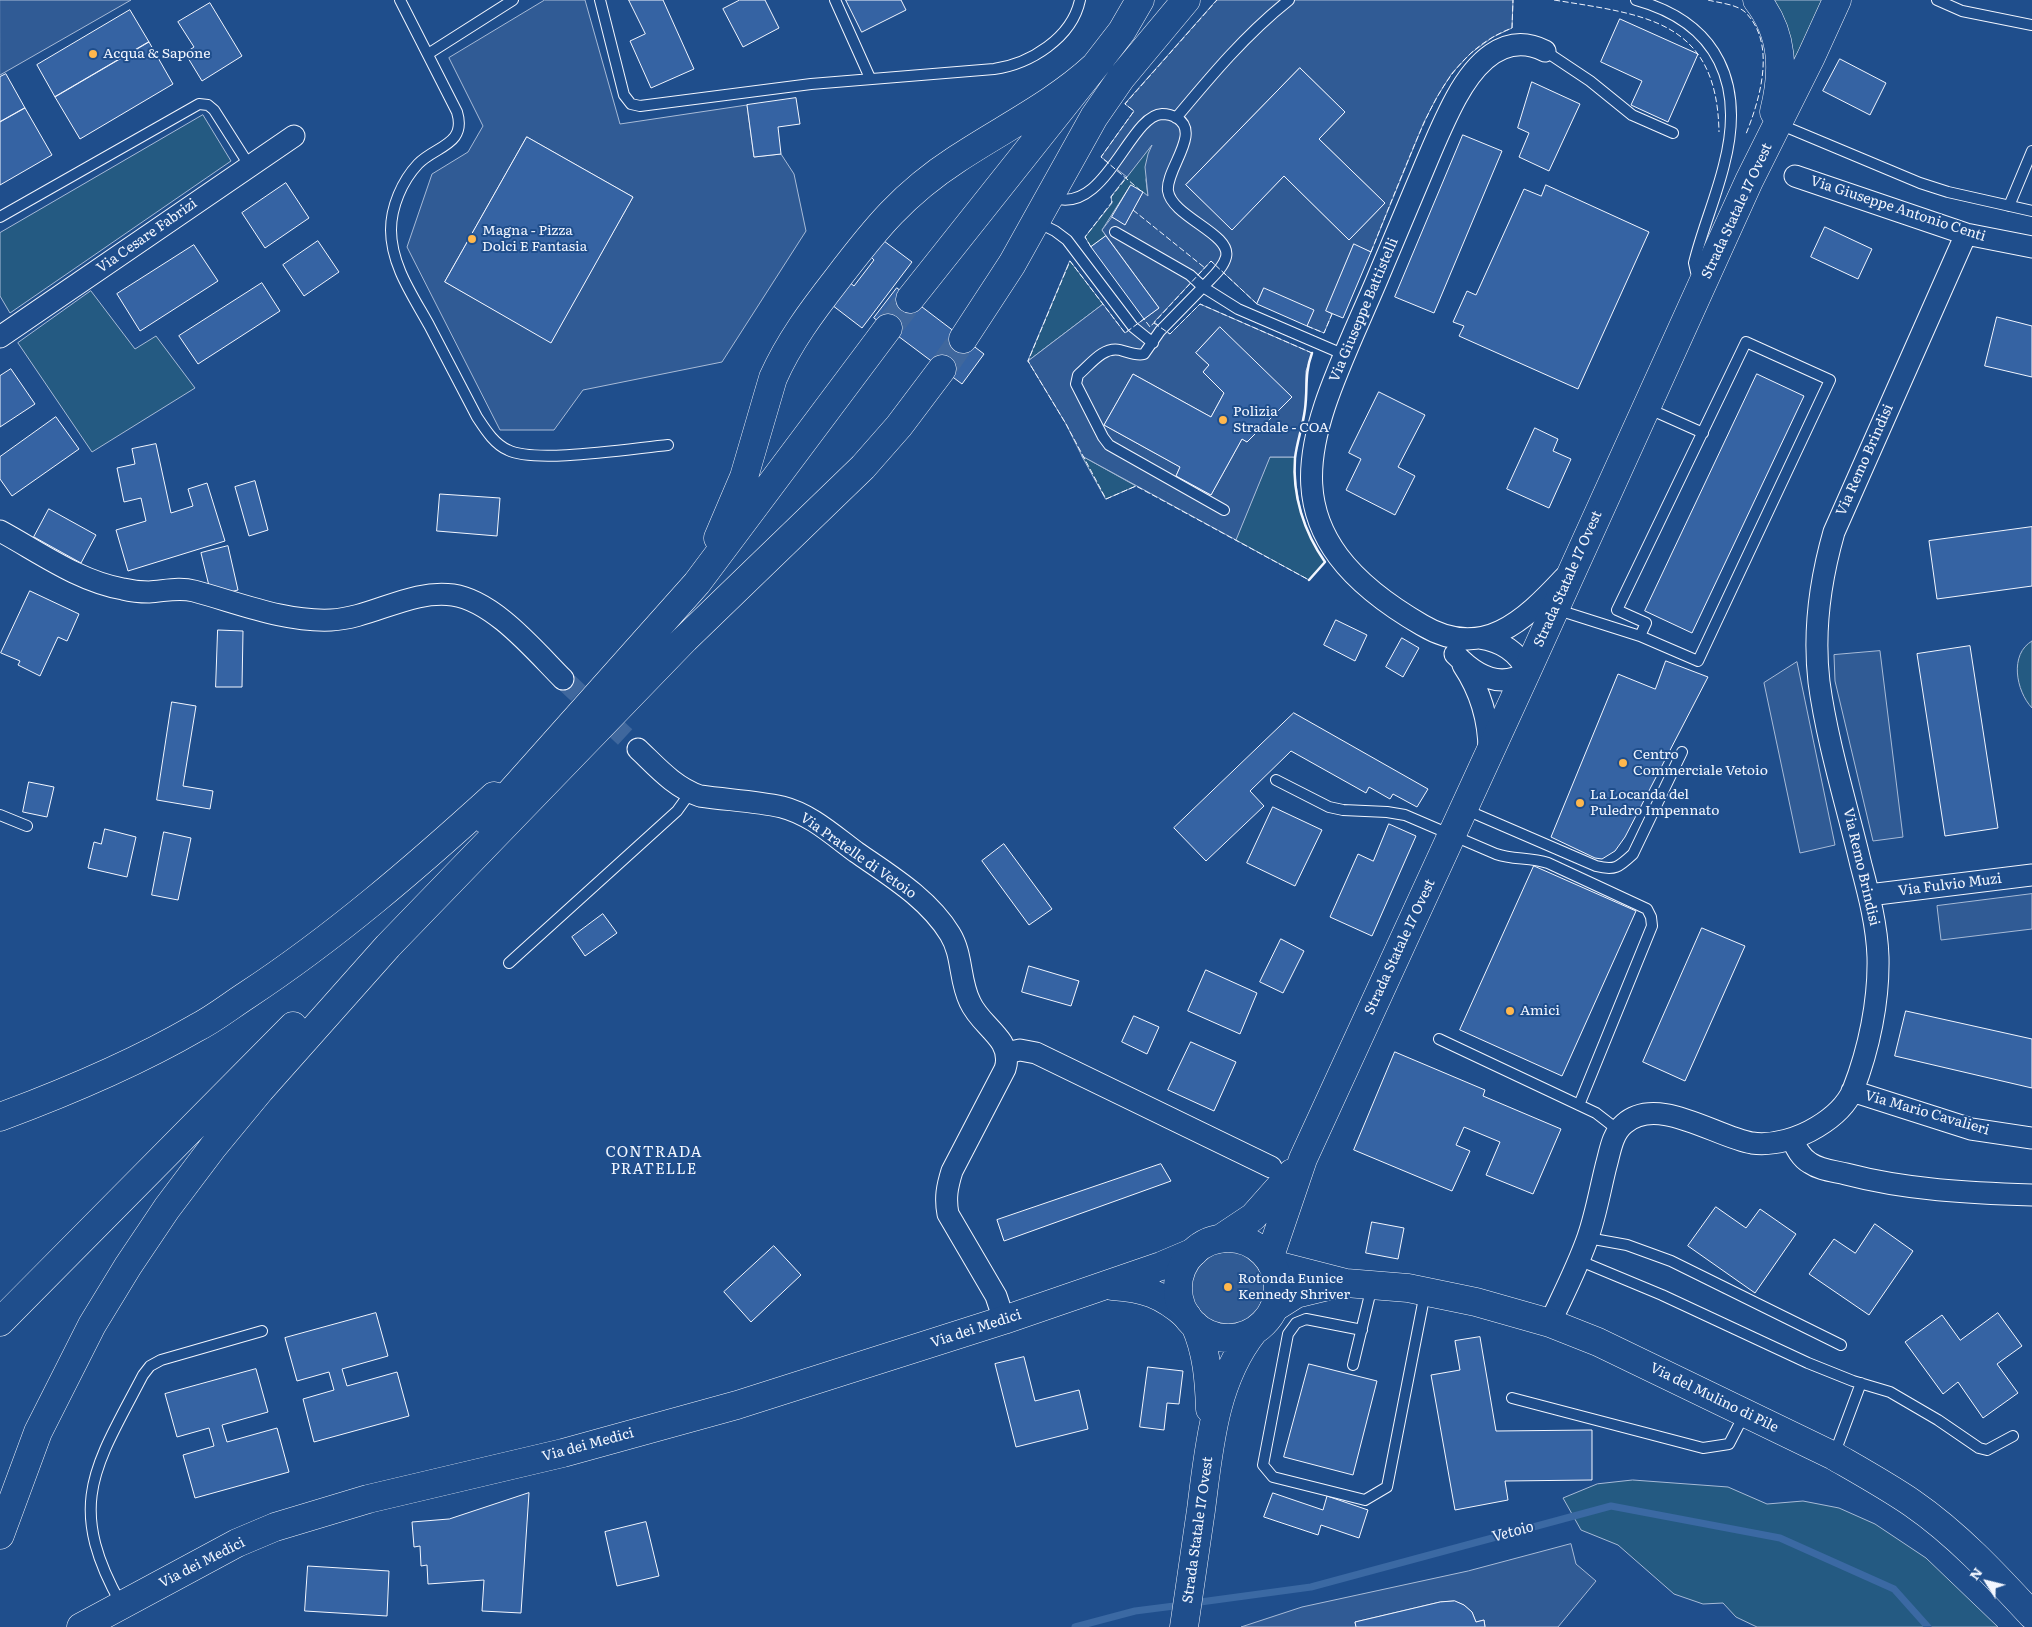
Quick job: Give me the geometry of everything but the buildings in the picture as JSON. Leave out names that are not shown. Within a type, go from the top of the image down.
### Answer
[{"type":"main road","points":[[910,299],[1122,31],[1140,0]]},
{"type":"main road","points":[[964,339],[1012,264],[1049,195],[1104,101],[1158,32],[1186,0]]},
{"type":"main road","points":[[1749,181],[1774,112],[1782,60],[1776,34],[1763,7],[1757,0]]},
{"type":"main road","name":"Strada Statale 17 Ovest","points":[[1270,1262],[1302,1159],[1527,671],[1749,181],[1837,0]]},
{"type":"main road","points":[[666,618],[702,566],[732,507],[754,448],[773,378],[786,351],[806,319],[871,235],[899,204],[922,184],[956,159],[1070,90],[1095,66]]},
{"type":"main road","points":[[0,1535],[38,1432],[70,1367],[97,1316],[167,1208],[260,1090],[576,737],[666,618],[727,544],[888,328]]},
{"type":"main road","points":[[0,1117],[88,1082],[197,1028],[287,969],[576,737],[692,632],[863,467],[899,426],[942,369]]},
{"type":"main road","points":[[0,1322],[576,737]]},
{"type":"main road","name":"Strada Statale 17 Ovest","points":[[1220,1239],[1236,1230],[1257,1213],[1302,1159]]},
{"type":"main road","points":[[1220,1239],[1250,1243],[1270,1262],[1276,1273],[1278,1285],[1274,1308],[1268,1318],[1254,1330],[1243,1336],[1224,1338],[1205,1333],[1191,1320],[1181,1303],[1179,1283],[1185,1263],[1194,1252],[1204,1245],[1220,1239]]},
{"type":"main road","name":"Via dei Medici","points":[[81,1627],[237,1543],[275,1527],[368,1499],[563,1453],[737,1405],[1106,1286],[1194,1252]]},
{"type":"main road","name":"Via del Mulino di Pile","points":[[1270,1262],[1346,1283],[1408,1288],[1514,1312],[1550,1323],[1598,1342],[1834,1456],[1869,1476],[1913,1504],[1949,1533],[1999,1579],[2032,1615]]},
{"type":"main road","name":"Via del Mulino di Pile","points":[[1274,1308],[1296,1294],[1322,1286],[1346,1283]]},
{"type":"main road","name":"Via dei Medici","points":[[1106,1286],[1130,1287],[1152,1293],[1176,1306],[1191,1320]]},
{"type":"main road","name":"Strada Statale 17 Ovest","points":[[1191,1320],[1204,1349],[1208,1369],[1211,1432]]},
{"type":"main road","name":"Strada Statale 17 Ovest","points":[[1184,1627],[1211,1432],[1230,1369],[1254,1330]]},
{"type":"street","name":"Via Giuseppe Battistelli","points":[[1424,627],[1444,636],[1489,640],[1506,646],[1520,660],[1527,671],[1518,678],[1493,680],[1470,669],[1438,637],[1382,600],[1345,566],[1327,540],[1316,512],[1311,481],[1314,446],[1326,402],[1344,356],[1447,114],[1467,79],[1492,54],[1510,45],[1529,44],[1545,51]]},
{"type":"street","name":"Via Cesare Fabrizi","points":[[0,337],[294,136]]},
{"type":"street","name":"Via Giuseppe Antonio Centi","points":[[1795,176],[1966,234],[2032,247]]},
{"type":"street","name":"Via Remo Brindisi","points":[[1618,1130],[1625,1122],[1635,1116],[1656,1113],[1670,1115],[1737,1139],[1755,1143],[1773,1143],[1792,1139],[1815,1129],[1832,1118],[1845,1104],[1852,1091],[1868,1040],[1878,982],[1877,946],[1869,895],[1819,683],[1816,635],[1822,577],[1834,532],[1966,234]]},
{"type":"street","points":[[0,531],[72,571],[122,589],[148,592],[175,589],[192,591],[274,614],[308,619],[332,620],[409,600],[434,595],[453,595],[472,601],[490,611],[513,630],[563,679]]},
{"type":"street","name":"Via Giuseppe Battistelli","points":[[1476,638],[1496,634],[1515,625],[1536,608],[1572,570]]},
{"type":"street","name":"Via Giuseppe Battistelli","points":[[1455,654],[1475,685],[1485,711],[1489,734],[1489,753]]},
{"type":"street","name":"Via Pratelle di Vetoio","points":[[638,749],[669,780],[690,793],[782,807],[812,819],[912,892],[936,916],[949,933],[961,963],[964,988],[969,1001],[975,1011],[999,1038],[1006,1053]]},
{"type":"street","name":"Via Fulvio Muzi","points":[[1869,895],[2032,875]]},
{"type":"street","points":[[1004,1320],[996,1296],[948,1214],[945,1201],[947,1186],[952,1172],[1005,1069],[1006,1053],[1020,1050],[1036,1054],[1270,1167]]},
{"type":"street","name":"Via Mario Cavalieri","points":[[1852,1091],[1971,1129],[2032,1138]]},
{"type":"street","points":[[1550,1323],[1588,1238],[1611,1145],[1618,1130]]},
{"type":"street","points":[[1792,1139],[1803,1157],[1810,1163],[1820,1168],[1865,1179],[1952,1192],[2032,1195]]},
{"type":"lane","points":[[400,0],[457,112],[459,130],[454,138],[424,158],[410,174],[393,212],[391,236],[396,260],[402,273],[477,417],[503,448],[521,455],[553,456],[668,445]]},
{"type":"lane","points":[[428,54],[513,0]]},
{"type":"lane","points":[[600,0],[624,95],[628,102],[635,106],[870,78],[994,69],[1015,65],[1036,55],[1055,40],[1073,20],[1080,0]]},
{"type":"lane","points":[[835,0],[870,78]]},
{"type":"lane","points":[[1176,118],[1246,39],[1288,0]]},
{"type":"lane","points":[[1636,0],[1663,10],[1699,33],[1710,44],[1719,60],[1728,84],[1732,111],[1728,146],[1712,209],[1694,263],[1696,272],[1704,279]]},
{"type":"lane","points":[[1937,0],[1962,10],[2032,25]]},
{"type":"lane","points":[[1545,51],[1590,81],[1632,115],[1673,133]]},
{"type":"lane","points":[[0,217],[200,104],[208,105],[214,110],[249,165]]},
{"type":"lane","points":[[1049,195],[1066,200],[1091,190],[1150,118],[1162,114],[1176,118],[1184,126],[1185,141],[1168,182],[1169,194],[1175,205],[1223,242],[1226,257],[1222,266],[1162,329],[1142,355],[1114,349],[1107,350],[1078,375],[1076,384],[1103,437],[1110,445],[1224,510]]},
{"type":"lane","points":[[1778,124],[1920,183],[1948,192],[2032,211]]},
{"type":"lane","points":[[2009,206],[2032,151]]},
{"type":"lane","points":[[1035,221],[1055,231],[1067,240],[1133,327],[1152,343]]},
{"type":"lane","points":[[1115,232],[1190,275],[1203,287],[1238,309],[1344,356]]},
{"type":"lane","points":[[1554,609],[1640,636],[1698,661],[1830,380],[1746,342],[1617,610],[1646,623],[1640,636]]},
{"type":"lane","points":[[1646,407],[1703,433]]},
{"type":"lane","points":[[1463,808],[1596,866],[1610,870],[1621,865],[1633,854],[1682,752]]},
{"type":"lane","points":[[1276,780],[1329,807],[1343,810],[1401,814],[1510,858],[1533,858],[1548,862],[1647,909],[1651,917],[1652,926],[1579,1105]]},
{"type":"lane","points":[[509,963],[677,811],[690,793]]},
{"type":"lane","points":[[0,815],[27,826]]},
{"type":"lane","points":[[1438,1039],[1605,1118],[1618,1130]]},
{"type":"lane","points":[[1588,1238],[1627,1246],[1671,1261],[1841,1345]]},
{"type":"lane","points":[[1578,1260],[1662,1295],[1808,1363],[1890,1392],[1938,1420],[1979,1448],[1987,1450],[2013,1436]]},
{"type":"lane","points":[[1353,1365],[1372,1285]]},
{"type":"lane","points":[[1362,1330],[1306,1319],[1296,1323],[1288,1334],[1263,1464],[1273,1478],[1365,1500],[1387,1488],[1425,1292]]},
{"type":"lane","points":[[122,1605],[99,1557],[91,1521],[91,1489],[102,1454],[143,1375],[150,1366],[161,1360],[262,1331]]},
{"type":"lane","points":[[1834,1456],[1861,1383]]},
{"type":"lane","points":[[1512,1398],[1702,1448],[1729,1444],[1746,1413]]},
{"type":"shaded area","points":[[0,0],[131,0],[0,75]]},
{"type":"shaded area","points":[[545,0],[585,0],[620,124],[747,105],[754,157],[781,154],[794,174],[806,231],[722,362],[583,390],[554,430],[500,430],[407,247],[432,174],[468,152],[483,126],[449,58]],"holes":[[[527,137],[633,197],[551,342],[445,282]]]},
{"type":"shaded area","points":[[1217,0],[1513,0],[1512,28],[1493,37],[1471,53],[1452,73],[1437,97],[1424,122],[1371,252],[1354,245],[1327,311],[1332,314],[1324,333],[1307,326],[1264,289],[1257,304],[1211,261],[1154,322],[1170,334],[1200,304],[1312,353],[1306,371],[1305,409],[1295,457],[1270,457],[1236,540],[1082,456],[1066,424],[1028,361],[1103,304],[1125,333],[1159,308],[1102,230],[1112,217],[1125,224],[1143,192],[1148,196],[1145,167],[1152,145],[1127,177],[1101,157],[1134,111],[1125,104]],"holes":[[[1300,68],[1345,112],[1319,139],[1385,203],[1349,240],[1284,176],[1232,229],[1186,185]],[[1220,328],[1291,397],[1247,442],[1242,439],[1211,495],[1176,476],[1180,467],[1104,425],[1133,374],[1211,417],[1224,393],[1203,372],[1209,365],[1196,353]]]},
{"type":"shaded area","points":[[1773,0],[1827,0],[1793,74],[1792,54],[1788,36]]},
{"type":"shaded area","points":[[203,115],[231,161],[10,313],[0,296],[0,233]]},
{"type":"shaded area","points":[[1154,141],[1146,180],[1148,197],[1130,186],[1102,230],[1106,236],[1091,247],[1085,237],[1112,203],[1111,197]]},
{"type":"shaded area","points":[[1070,261],[1103,304],[1028,361]]},
{"type":"shaded area","points":[[91,291],[135,349],[156,336],[195,388],[92,452],[18,343]]},
{"type":"shaded area","points":[[1082,456],[1136,486],[1106,499]]},
{"type":"shaded area","points":[[1270,457],[1295,457],[1296,485],[1301,512],[1311,538],[1325,562],[1309,580],[1236,540]]},
{"type":"shaded area","points":[[2032,641],[2032,708],[2022,692],[2017,673],[2020,655]]},
{"type":"shaded area","points":[[1880,651],[1903,837],[1873,841],[1835,681],[1834,655]]},
{"type":"shaded area","points":[[1797,662],[1835,845],[1800,853],[1764,683]]},
{"type":"shaded area","points":[[2032,894],[2032,929],[1941,940],[1937,906]]},
{"type":"shaded area","name":"Rotonda Eunice Kennedy Shriver","points":[[1214,1240],[1239,1240],[1261,1250],[1277,1279],[1278,1291],[1268,1319],[1259,1327],[1236,1337],[1224,1338],[1211,1335],[1179,1297],[1182,1269],[1204,1245]]},
{"type":"shaded area","points":[[1633,1480],[1728,1487],[1767,1504],[1803,1501],[1839,1508],[1875,1524],[1926,1558],[1998,1627],[1757,1627],[1736,1617],[1723,1603],[1703,1604],[1674,1594],[1618,1545],[1581,1530],[1563,1498],[1597,1484]]},
{"type":"shaded area","points":[[1571,1544],[1576,1564],[1596,1581],[1558,1627],[1485,1627],[1484,1620],[1476,1622],[1472,1612],[1464,1605],[1454,1601],[1440,1602],[1355,1622],[1356,1627],[1241,1627],[1302,1607],[1468,1571]]},
{"type":"waterway","name":"Vetoio","points":[[1193,1603],[1311,1587],[1611,1506],[1780,1538],[1894,1589],[1928,1627]]},
{"type":"waterway","name":"Vetoio","points":[[1075,1627],[1135,1611],[1182,1605]]},
{"type":"tunnel","points":[[888,328],[910,299]]},
{"type":"tunnel","points":[[942,369],[963,339]]},
{"type":"tunnel","points":[[563,679],[638,749]]},
{"type":"fence","points":[[1141,191],[1101,157],[1134,111],[1125,104],[1217,0]]},
{"type":"fence","points":[[1371,252],[1416,142],[1435,102],[1458,66],[1491,38],[1512,28],[1513,0]]},
{"type":"fence","points":[[1554,0],[1618,11],[1646,19],[1670,30],[1690,45],[1705,66],[1715,95],[1719,132]]},
{"type":"fence","points":[[1708,0],[1741,9],[1755,25],[1761,39],[1763,72],[1756,105],[1746,134]]},
{"type":"fence","points":[[1091,247],[1085,237],[1112,202],[1111,197],[1127,177]]},
{"type":"fence","points":[[1133,210],[1205,268]]},
{"type":"fence","points":[[1257,304],[1211,261],[1150,327],[1144,319],[1125,333],[1070,261],[1028,361],[1066,424],[1106,499],[1136,486],[1309,580]]},
{"type":"fence","points":[[1154,323],[1170,334],[1200,304],[1312,353]]},
{"type":"fence","points":[[1307,326],[1324,333],[1332,314]]},
{"type":"wall","points":[[1309,580],[1325,562],[1305,526],[1295,486],[1295,458],[1305,409],[1307,375],[1312,353]]},
{"type":"place","name":"Acqua & Sapone","points":[[93,54]]},
{"type":"place","name":"Magna - Pizza Dolci E Fantasia","points":[[472,239]]},
{"type":"place","name":"Polizia Stradale - COA","points":[[1223,420]]},
{"type":"place","name":"Centro Commerciale Vetoio","points":[[1623,763]]},
{"type":"place","name":"La Locanda del Puledro Impennato","points":[[1580,803]]},
{"type":"place","name":"Amici","points":[[1510,1011]]},
{"type":"place","name":"Rotonda Eunice Kennedy Shriver","points":[[1228,1287]]},
{"type":"district","name":"CONTRADA PRATELLE","points":[[654,1162]]}]
